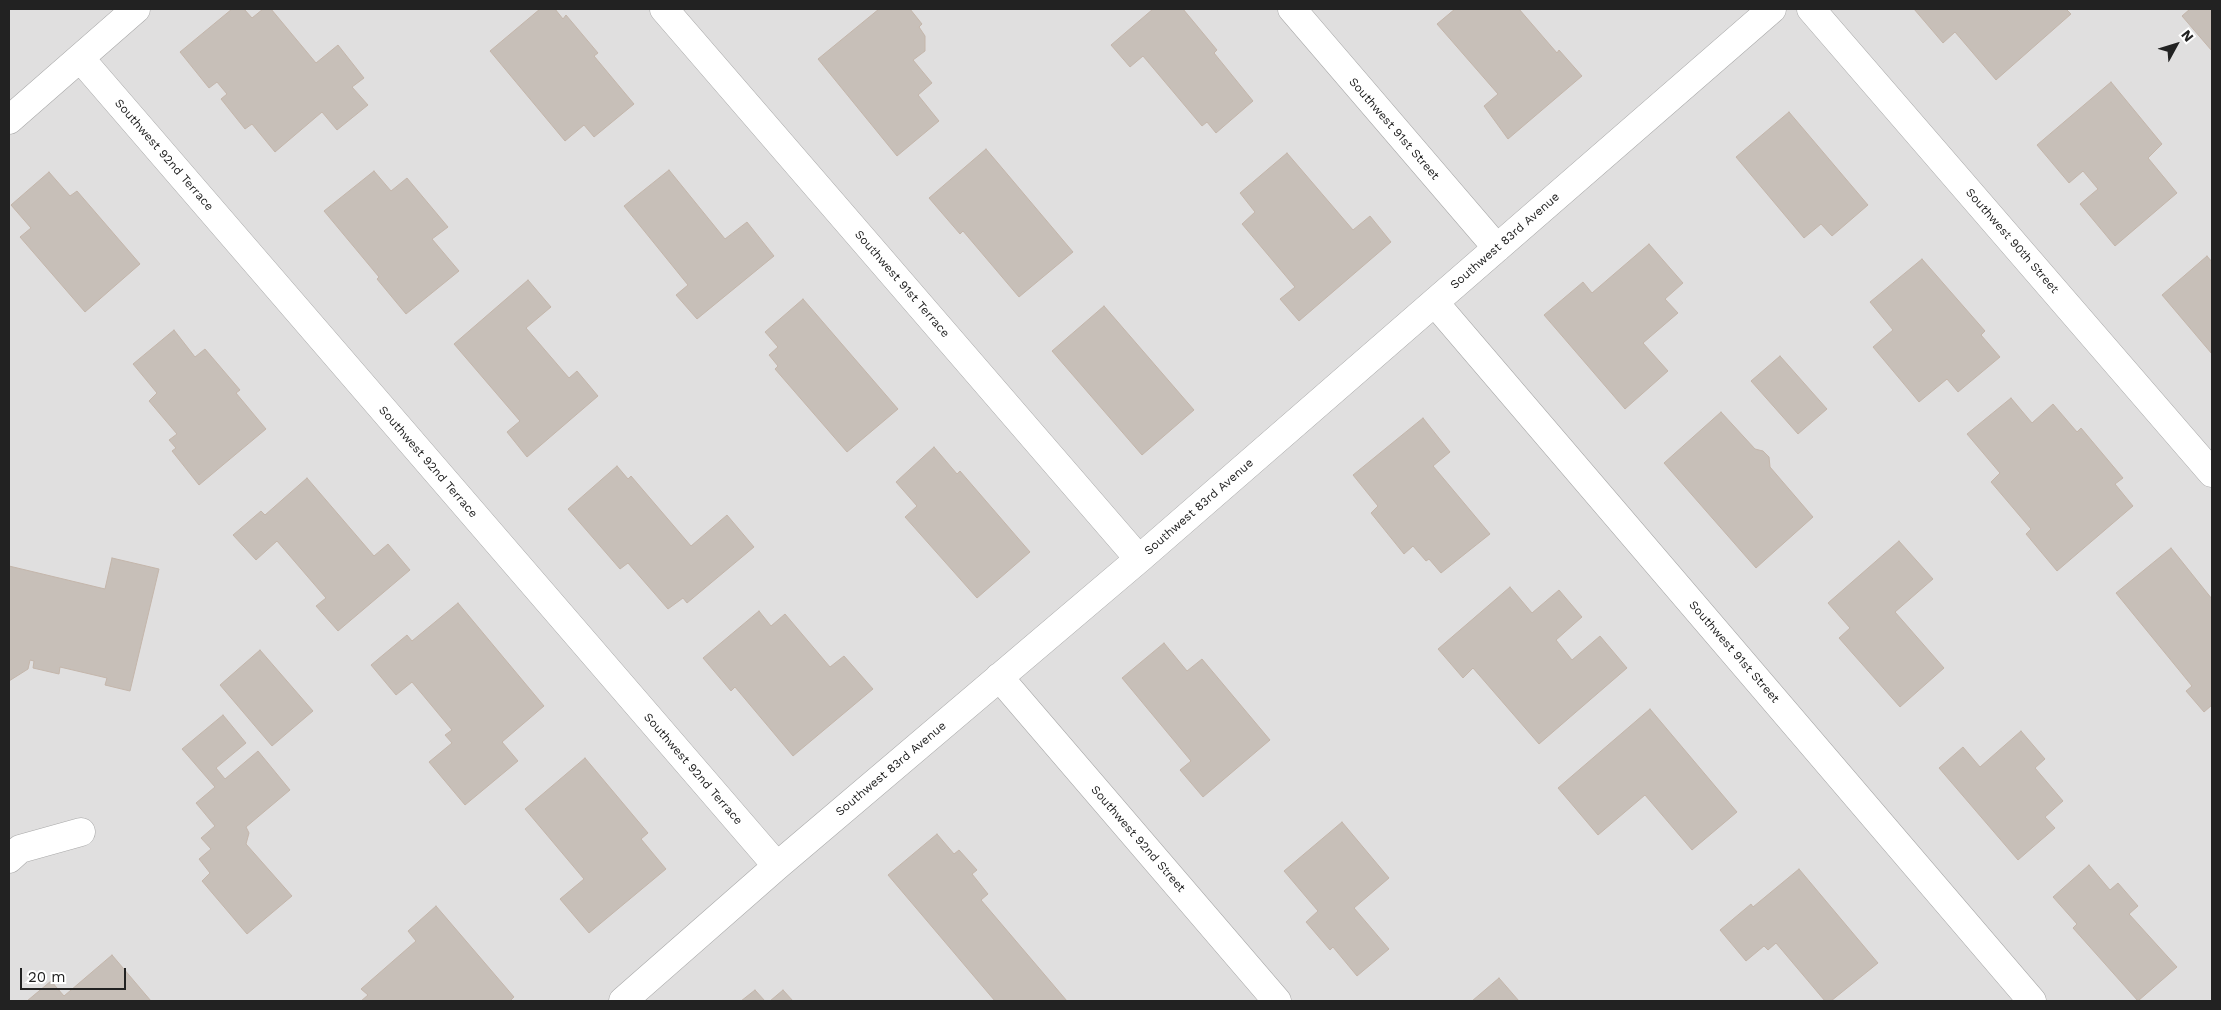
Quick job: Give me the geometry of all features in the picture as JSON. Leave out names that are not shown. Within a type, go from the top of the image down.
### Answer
[{"type":"street","points":[[9,120],[136,9]]},
{"type":"street","name":"Southwest 91st Terrace","points":[[664,9],[1139,559]]},
{"type":"street","name":"Southwest 91st Street","points":[[1292,9],[1497,248]]},
{"type":"street","name":"Southwest 83rd Avenue","points":[[623,1001],[777,866],[1139,559],[1772,9]]},
{"type":"street","name":"Southwest 90th Street","points":[[1811,9],[2212,473]]},
{"type":"street","name":"Southwest 92nd Terrace","points":[[80,58],[777,866]]},
{"type":"street","name":"Southwest 91st Street","points":[[1435,303],[2032,1001]]},
{"type":"street","name":"Southwest 92nd Street","points":[[1000,677],[1277,1001]]},
{"type":"street","points":[[9,859],[20,849],[81,832]]},
{"type":"shaded area","points":[[9,9],[2212,9],[2212,1001],[9,1001]]},
{"type":"building","points":[[232,9],[244,9],[252,18],[263,9],[271,9],[316,63],[338,45],[364,78],[352,87],[368,105],[337,130],[322,112],[275,152],[252,124],[245,129],[221,99],[227,94],[217,82],[209,88],[180,52]]},
{"type":"building","points":[[540,9],[555,9],[563,19],[566,15],[598,53],[594,56],[634,104],[594,137],[584,125],[565,141],[490,51]]},
{"type":"building","points":[[879,9],[910,9],[922,24],[919,27],[925,36],[925,51],[913,60],[932,83],[918,95],[939,121],[897,156],[818,59]]},
{"type":"building","points":[[1153,9],[1183,9],[1217,50],[1214,53],[1253,101],[1216,133],[1207,122],[1202,126],[1143,56],[1130,67],[1111,45]]},
{"type":"building","points":[[1455,9],[1519,9],[1557,53],[1559,50],[1582,76],[1508,139],[1484,106],[1498,94],[1437,24]]},
{"type":"building","points":[[1914,9],[2066,9],[2071,14],[1996,80],[1955,32],[1943,43]]},
{"type":"building","points":[[2190,9],[2212,9],[2212,51],[2182,16]]},
{"type":"building","points":[[2111,82],[2162,144],[2148,158],[2177,193],[2115,246],[2080,204],[2098,189],[2083,171],[2069,183],[2037,145]]},
{"type":"building","points":[[1789,112],[1868,205],[1832,236],[1821,224],[1804,238],[1736,157]]},
{"type":"building","points":[[986,149],[1073,252],[1019,297],[963,231],[960,234],[929,198]]},
{"type":"building","points":[[1287,153],[1353,230],[1370,216],[1391,242],[1299,321],[1280,299],[1295,287],[1242,224],[1255,212],[1240,193]]},
{"type":"building","points":[[669,170],[725,239],[747,222],[774,256],[697,319],[676,295],[688,285],[624,206]]},
{"type":"building","points":[[374,171],[391,191],[407,178],[448,227],[432,239],[459,271],[406,314],[377,279],[379,277],[324,211]]},
{"type":"building","points":[[49,172],[70,196],[77,191],[140,264],[85,312],[20,237],[31,228],[11,205]]},
{"type":"building","points":[[1649,244],[1683,283],[1665,299],[1678,313],[1643,343],[1668,371],[1625,409],[1544,315],[1583,282],[1592,293]]},
{"type":"building","points":[[2207,256],[2212,262],[2212,354],[2162,295]]},
{"type":"building","points":[[1922,259],[1985,331],[1981,335],[2000,357],[1958,392],[1947,379],[1919,402],[1873,347],[1893,330],[1870,302]]},
{"type":"building","points":[[528,280],[551,307],[526,328],[569,378],[577,371],[598,396],[527,457],[507,432],[520,421],[454,344]]},
{"type":"building","points":[[803,299],[898,409],[847,452],[775,369],[778,366],[769,355],[778,347],[765,332]]},
{"type":"building","points":[[1104,306],[1194,410],[1142,455],[1052,351]]},
{"type":"building","points":[[174,330],[195,357],[205,349],[240,390],[236,393],[266,429],[199,485],[172,451],[176,448],[169,440],[177,434],[149,401],[157,393],[133,364]]},
{"type":"building","points":[[1780,356],[1827,409],[1798,434],[1751,381]]},
{"type":"building","points":[[2011,398],[2032,423],[2053,404],[2077,432],[2081,428],[2123,478],[2115,484],[2133,506],[2057,571],[2026,534],[2031,529],[1991,482],[2000,473],[1967,434]]},
{"type":"building","points":[[1721,412],[1755,449],[1763,451],[1769,457],[1770,467],[1813,517],[1756,568],[1664,463]]},
{"type":"building","points":[[1423,418],[1450,452],[1433,466],[1490,534],[1441,573],[1429,559],[1426,561],[1413,546],[1404,554],[1371,513],[1378,506],[1353,475]]},
{"type":"building","points":[[934,447],[957,474],[960,471],[1030,552],[977,598],[905,517],[917,506],[896,482]]},
{"type":"building","points":[[617,466],[628,479],[631,476],[691,546],[727,515],[754,547],[687,603],[683,598],[668,609],[628,563],[620,569],[568,509]]},
{"type":"building","points":[[307,478],[374,556],[388,544],[410,570],[338,631],[316,606],[326,598],[277,541],[256,560],[233,535],[261,511],[265,515]]},
{"type":"building","points":[[1899,541],[1933,579],[1895,612],[1944,668],[1900,707],[1839,638],[1850,628],[1828,603]]},
{"type":"building","points":[[2171,548],[2212,599],[2212,705],[2204,712],[2186,691],[2192,686],[2116,593]]},
{"type":"building","points":[[112,558],[159,569],[130,691],[105,685],[107,678],[60,667],[59,674],[33,668],[34,661],[30,660],[28,669],[9,681],[9,566],[105,589]]},
{"type":"building","points":[[1510,587],[1532,613],[1559,590],[1582,617],[1556,640],[1572,660],[1600,636],[1627,668],[1539,744],[1473,668],[1463,678],[1438,649]]},
{"type":"building","points":[[458,603],[544,706],[502,742],[518,761],[465,805],[429,762],[452,743],[445,735],[452,730],[412,682],[396,695],[371,665],[407,635],[412,641]]},
{"type":"building","points":[[759,611],[771,626],[785,614],[830,667],[844,656],[873,689],[793,756],[735,687],[731,691],[703,658]]},
{"type":"building","points":[[1164,643],[1187,671],[1202,659],[1270,740],[1203,797],[1180,770],[1191,761],[1122,678]]},
{"type":"building","points":[[260,650],[313,711],[272,746],[220,685]]},
{"type":"building","points":[[1650,709],[1737,812],[1692,850],[1645,795],[1598,835],[1558,788]]},
{"type":"building","points":[[223,715],[246,743],[216,768],[225,779],[258,751],[290,790],[246,827],[249,833],[246,844],[292,896],[247,934],[202,881],[210,873],[199,859],[211,849],[201,838],[215,826],[196,803],[215,787],[182,749]]},
{"type":"building","points":[[2021,731],[2045,759],[2035,768],[2063,801],[2045,817],[2055,828],[2018,860],[1939,768],[1963,747],[1980,767]]},
{"type":"building","points":[[585,758],[648,833],[641,839],[666,869],[589,933],[560,899],[584,879],[525,809]]},
{"type":"building","points":[[1342,822],[1389,878],[1354,908],[1389,949],[1357,976],[1333,947],[1330,950],[1306,922],[1318,911],[1284,871]]},
{"type":"building","points":[[937,834],[954,854],[959,850],[977,870],[972,874],[988,894],[981,900],[1067,1001],[995,1001],[888,875]]},
{"type":"building","points":[[2089,865],[2110,890],[2118,883],[2138,906],[2129,914],[2177,967],[2138,1001],[2073,928],[2077,924],[2053,897]]},
{"type":"building","points":[[1799,869],[1878,963],[1831,1001],[1825,1001],[1776,943],[1768,950],[1764,946],[1746,961],[1720,930],[1751,904],[1753,907]]},
{"type":"building","points":[[436,906],[514,997],[510,1001],[361,1001],[368,995],[361,989],[416,941],[408,931]]},
{"type":"building","points":[[112,955],[151,1001],[27,1001],[51,981],[64,996]]},
{"type":"building","points":[[1499,978],[1519,1001],[1472,1001]]},
{"type":"building","points":[[755,990],[765,1001],[741,1001]]},
{"type":"building","points":[[783,990],[793,1001],[770,1001]]}]
